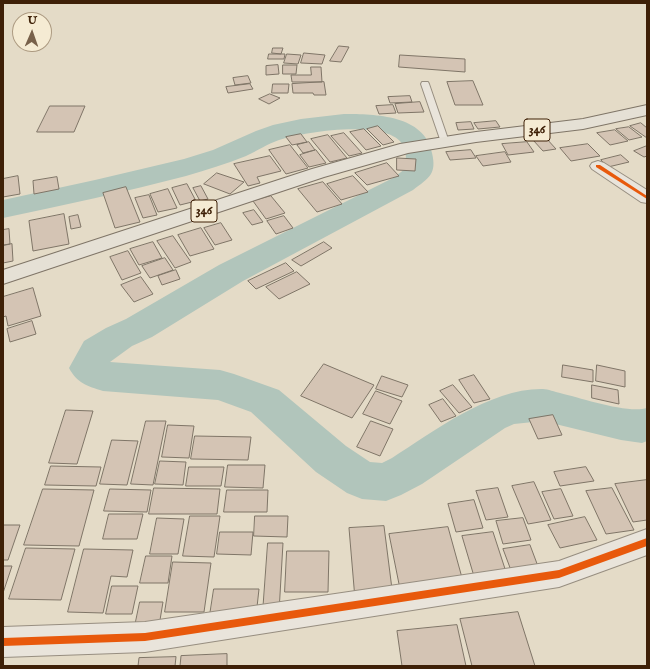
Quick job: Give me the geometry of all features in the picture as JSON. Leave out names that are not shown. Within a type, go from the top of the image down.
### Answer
[{"type":"main road","name":"346","points":[[3,277],[318,173],[406,148],[584,124],[647,110]]},
{"type":"street","points":[[598,166],[647,198]]},
{"type":"street","points":[[3,642],[145,637],[559,574],[647,542]]},
{"type":"lane","points":[[425,84],[445,142]]},
{"type":"building","points":[[339,46],[349,47],[341,62],[330,61]]},
{"type":"building","points":[[273,48],[283,48],[281,54],[272,53]]},
{"type":"building","points":[[304,53],[325,55],[322,64],[301,63]]},
{"type":"building","points":[[269,54],[285,54],[284,59],[268,59]]},
{"type":"building","points":[[287,54],[301,55],[298,64],[284,63]]},
{"type":"building","points":[[400,55],[465,59],[465,72],[399,67]]},
{"type":"building","points":[[278,65],[279,74],[266,75],[266,66]]},
{"type":"building","points":[[283,65],[297,65],[296,74],[283,74]]},
{"type":"building","points":[[311,67],[321,67],[322,82],[292,82],[291,75],[311,75]]},
{"type":"building","points":[[248,76],[251,83],[235,85],[233,78]]},
{"type":"building","points":[[473,81],[483,105],[455,105],[447,82]]},
{"type":"building","points":[[324,82],[326,95],[314,95],[313,93],[293,93],[292,84]]},
{"type":"building","points":[[250,84],[253,89],[228,93],[226,87]]},
{"type":"building","points":[[273,84],[289,84],[288,93],[272,93]]},
{"type":"building","points":[[270,94],[280,98],[269,104],[259,99]]},
{"type":"building","points":[[410,96],[412,102],[390,103],[388,97]]},
{"type":"building","points":[[420,102],[424,112],[398,113],[395,104]]},
{"type":"building","points":[[393,105],[396,113],[379,114],[376,106]]},
{"type":"building","points":[[50,106],[85,106],[74,132],[37,132]]},
{"type":"building","points":[[496,121],[500,127],[478,129],[474,123]]},
{"type":"building","points":[[471,122],[474,129],[458,130],[456,123]]},
{"type":"building","points":[[641,123],[647,128],[647,138],[630,126]]},
{"type":"building","points":[[378,126],[394,142],[383,145],[367,129]]},
{"type":"building","points":[[629,127],[642,137],[629,140],[616,129]]},
{"type":"building","points":[[364,129],[381,146],[366,150],[350,132]]},
{"type":"building","points":[[615,130],[628,141],[610,145],[597,133]]},
{"type":"building","points":[[344,133],[362,153],[349,156],[331,136]]},
{"type":"building","points":[[301,134],[307,142],[292,145],[286,137]]},
{"type":"building","points":[[328,135],[347,158],[330,162],[311,139]]},
{"type":"building","points":[[546,138],[556,149],[543,151],[533,140]]},
{"type":"building","points":[[309,142],[315,150],[303,153],[297,145]]},
{"type":"building","points":[[527,142],[534,152],[508,155],[502,144]]},
{"type":"building","points":[[588,144],[600,156],[571,161],[560,148]]},
{"type":"building","points":[[290,145],[308,168],[286,174],[269,150]]},
{"type":"building","points":[[647,146],[647,156],[644,157],[634,151]]},
{"type":"building","points":[[316,150],[326,163],[309,167],[300,155]]},
{"type":"building","points":[[471,150],[476,158],[450,160],[446,152]]},
{"type":"building","points":[[505,152],[511,162],[483,166],[476,156]]},
{"type":"building","points":[[621,155],[629,162],[608,167],[601,160]]},
{"type":"building","points":[[270,156],[281,171],[257,177],[260,183],[248,186],[234,164]]},
{"type":"building","points":[[397,158],[416,159],[415,171],[397,170]]},
{"type":"building","points":[[387,163],[399,176],[367,185],[355,173]]},
{"type":"building","points":[[217,173],[244,182],[230,194],[204,184]]},
{"type":"building","points":[[18,176],[20,194],[3,197],[3,179]]},
{"type":"building","points":[[353,176],[368,192],[341,200],[327,184]]},
{"type":"building","points":[[57,177],[59,189],[34,194],[33,181]]},
{"type":"building","points":[[323,182],[342,204],[317,212],[298,189]]},
{"type":"building","points":[[187,184],[196,201],[180,205],[172,188]]},
{"type":"building","points":[[201,186],[208,199],[200,201],[193,188]]},
{"type":"building","points":[[126,187],[140,222],[115,228],[103,193]]},
{"type":"building","points":[[168,189],[177,208],[158,212],[150,194]]},
{"type":"building","points":[[149,195],[157,215],[143,218],[135,198]]},
{"type":"building","points":[[271,196],[285,213],[266,219],[253,201]]},
{"type":"building","points":[[254,210],[263,222],[252,225],[243,213]]},
{"type":"building","points":[[64,214],[69,244],[33,251],[29,221]]},
{"type":"building","points":[[78,215],[81,227],[71,229],[69,217]]},
{"type":"building","points":[[284,216],[293,228],[276,234],[267,221]]},
{"type":"building","points":[[221,223],[232,240],[215,245],[204,228]]},
{"type":"building","points":[[201,228],[214,249],[190,256],[178,235]]},
{"type":"building","points":[[9,229],[10,244],[3,245],[3,230]]},
{"type":"building","points":[[173,236],[191,262],[175,268],[157,241]]},
{"type":"building","points":[[153,242],[162,258],[139,265],[130,249]]},
{"type":"building","points":[[324,242],[332,248],[301,266],[292,260]]},
{"type":"building","points":[[12,244],[13,261],[3,263],[3,246]]},
{"type":"building","points":[[128,251],[141,273],[122,280],[110,257]]},
{"type":"building","points":[[165,258],[173,270],[150,278],[142,266]]},
{"type":"building","points":[[286,263],[294,271],[256,289],[248,281]]},
{"type":"building","points":[[176,270],[180,279],[162,285],[158,276]]},
{"type":"building","points":[[297,272],[310,284],[279,299],[266,287]]},
{"type":"building","points":[[141,277],[153,294],[134,302],[121,285]]},
{"type":"building","points":[[33,288],[41,316],[8,326],[6,316],[3,317],[3,297]]},
{"type":"building","points":[[32,321],[36,334],[10,342],[7,329]]},
{"type":"building","points":[[324,364],[374,385],[352,418],[301,396]]},
{"type":"building","points":[[563,365],[593,370],[593,382],[562,377]]},
{"type":"building","points":[[597,365],[625,371],[625,387],[596,381]]},
{"type":"building","points":[[474,375],[490,399],[474,403],[459,380]]},
{"type":"building","points":[[382,376],[408,385],[402,397],[376,389]]},
{"type":"building","points":[[453,385],[472,407],[459,413],[440,391]]},
{"type":"building","points":[[592,385],[618,390],[619,404],[592,398]]},
{"type":"building","points":[[376,391],[402,401],[390,424],[363,414]]},
{"type":"building","points":[[443,399],[456,416],[441,422],[429,405]]},
{"type":"building","points":[[66,410],[93,411],[77,464],[49,463]]},
{"type":"building","points":[[553,415],[562,435],[538,439],[529,419]]},
{"type":"building","points":[[146,421],[166,421],[153,485],[131,484]]},
{"type":"building","points":[[371,421],[393,429],[380,456],[357,447]]},
{"type":"building","points":[[168,425],[194,426],[189,458],[162,457]]},
{"type":"building","points":[[195,436],[251,437],[248,460],[191,459]]},
{"type":"building","points":[[112,440],[138,441],[127,485],[100,484]]},
{"type":"building","points":[[160,461],[186,462],[183,485],[155,484]]},
{"type":"building","points":[[228,465],[265,465],[263,488],[225,487]]},
{"type":"building","points":[[51,466],[101,467],[96,486],[45,485]]},
{"type":"building","points":[[189,467],[224,467],[221,486],[186,486]]},
{"type":"building","points":[[586,467],[594,481],[560,486],[554,472]]},
{"type":"building","points":[[647,480],[647,520],[633,522],[615,484]]},
{"type":"building","points":[[534,482],[551,520],[528,524],[512,486]]},
{"type":"building","points":[[154,488],[220,489],[217,514],[149,514]]},
{"type":"building","points":[[498,488],[508,517],[486,520],[476,491]]},
{"type":"building","points":[[612,488],[634,530],[606,534],[586,491]]},
{"type":"building","points":[[43,489],[94,490],[79,546],[24,545]]},
{"type":"building","points":[[110,489],[151,490],[147,512],[104,511]]},
{"type":"building","points":[[561,489],[573,516],[554,519],[542,492]]},
{"type":"building","points":[[227,490],[268,490],[267,512],[224,512]]},
{"type":"building","points":[[474,500],[483,528],[456,532],[448,504]]},
{"type":"building","points":[[109,514],[143,514],[137,539],[103,539]]},
{"type":"building","points":[[190,516],[220,516],[214,557],[183,556]]},
{"type":"building","points":[[255,516],[288,516],[287,537],[254,536]]},
{"type":"building","points":[[585,517],[597,540],[560,548],[548,525]]},
{"type":"building","points":[[157,518],[184,519],[178,554],[150,554]]},
{"type":"building","points":[[523,518],[531,540],[503,544],[496,521]]},
{"type":"building","points":[[3,525],[20,525],[8,560],[3,560]]},
{"type":"building","points":[[384,526],[393,597],[355,599],[349,528]]},
{"type":"building","points":[[448,527],[464,585],[401,594],[389,534]]},
{"type":"building","points":[[220,532],[253,532],[251,555],[217,554]]},
{"type":"building","points":[[493,532],[508,578],[476,583],[462,536]]},
{"type":"building","points":[[268,543],[283,543],[279,612],[263,612]]},
{"type":"building","points":[[530,545],[539,569],[512,573],[503,549]]},
{"type":"building","points":[[26,548],[75,549],[61,600],[9,599]]},
{"type":"building","points":[[84,549],[133,550],[127,577],[111,576],[103,613],[68,612]]},
{"type":"building","points":[[287,551],[329,551],[328,592],[285,592]]},
{"type":"building","points":[[146,556],[172,556],[168,583],[140,583]]},
{"type":"building","points":[[173,562],[211,563],[204,612],[165,612]]},
{"type":"building","points":[[3,566],[12,566],[3,593]]},
{"type":"building","points":[[112,586],[138,586],[132,614],[106,614]]},
{"type":"building","points":[[214,589],[259,589],[256,616],[210,615]]},
{"type":"building","points":[[140,602],[163,602],[159,626],[135,626]]},
{"type":"building","points":[[518,612],[535,666],[472,666],[460,619]]},
{"type":"building","points":[[457,625],[466,666],[402,666],[397,631]]},
{"type":"building","points":[[227,654],[227,666],[180,666],[181,656]]},
{"type":"building","points":[[176,657],[175,666],[138,666],[139,658]]},
{"type":"waterway","points":[[3,209],[118,184],[208,161],[243,147],[265,136],[301,127],[344,122],[366,122],[386,125],[402,130],[414,140],[416,144],[419,160],[419,172],[403,184],[231,273],[139,328],[119,337],[97,351],[88,368],[103,376],[220,385],[265,401],[331,459],[362,480],[386,482],[407,471],[491,417],[509,409],[543,405],[621,424],[642,426],[647,424]]},
{"type":"cycle path","points":[[598,166],[647,198]]},
{"type":"cycle path","points":[[3,642],[145,637],[559,574],[647,542]]}]
